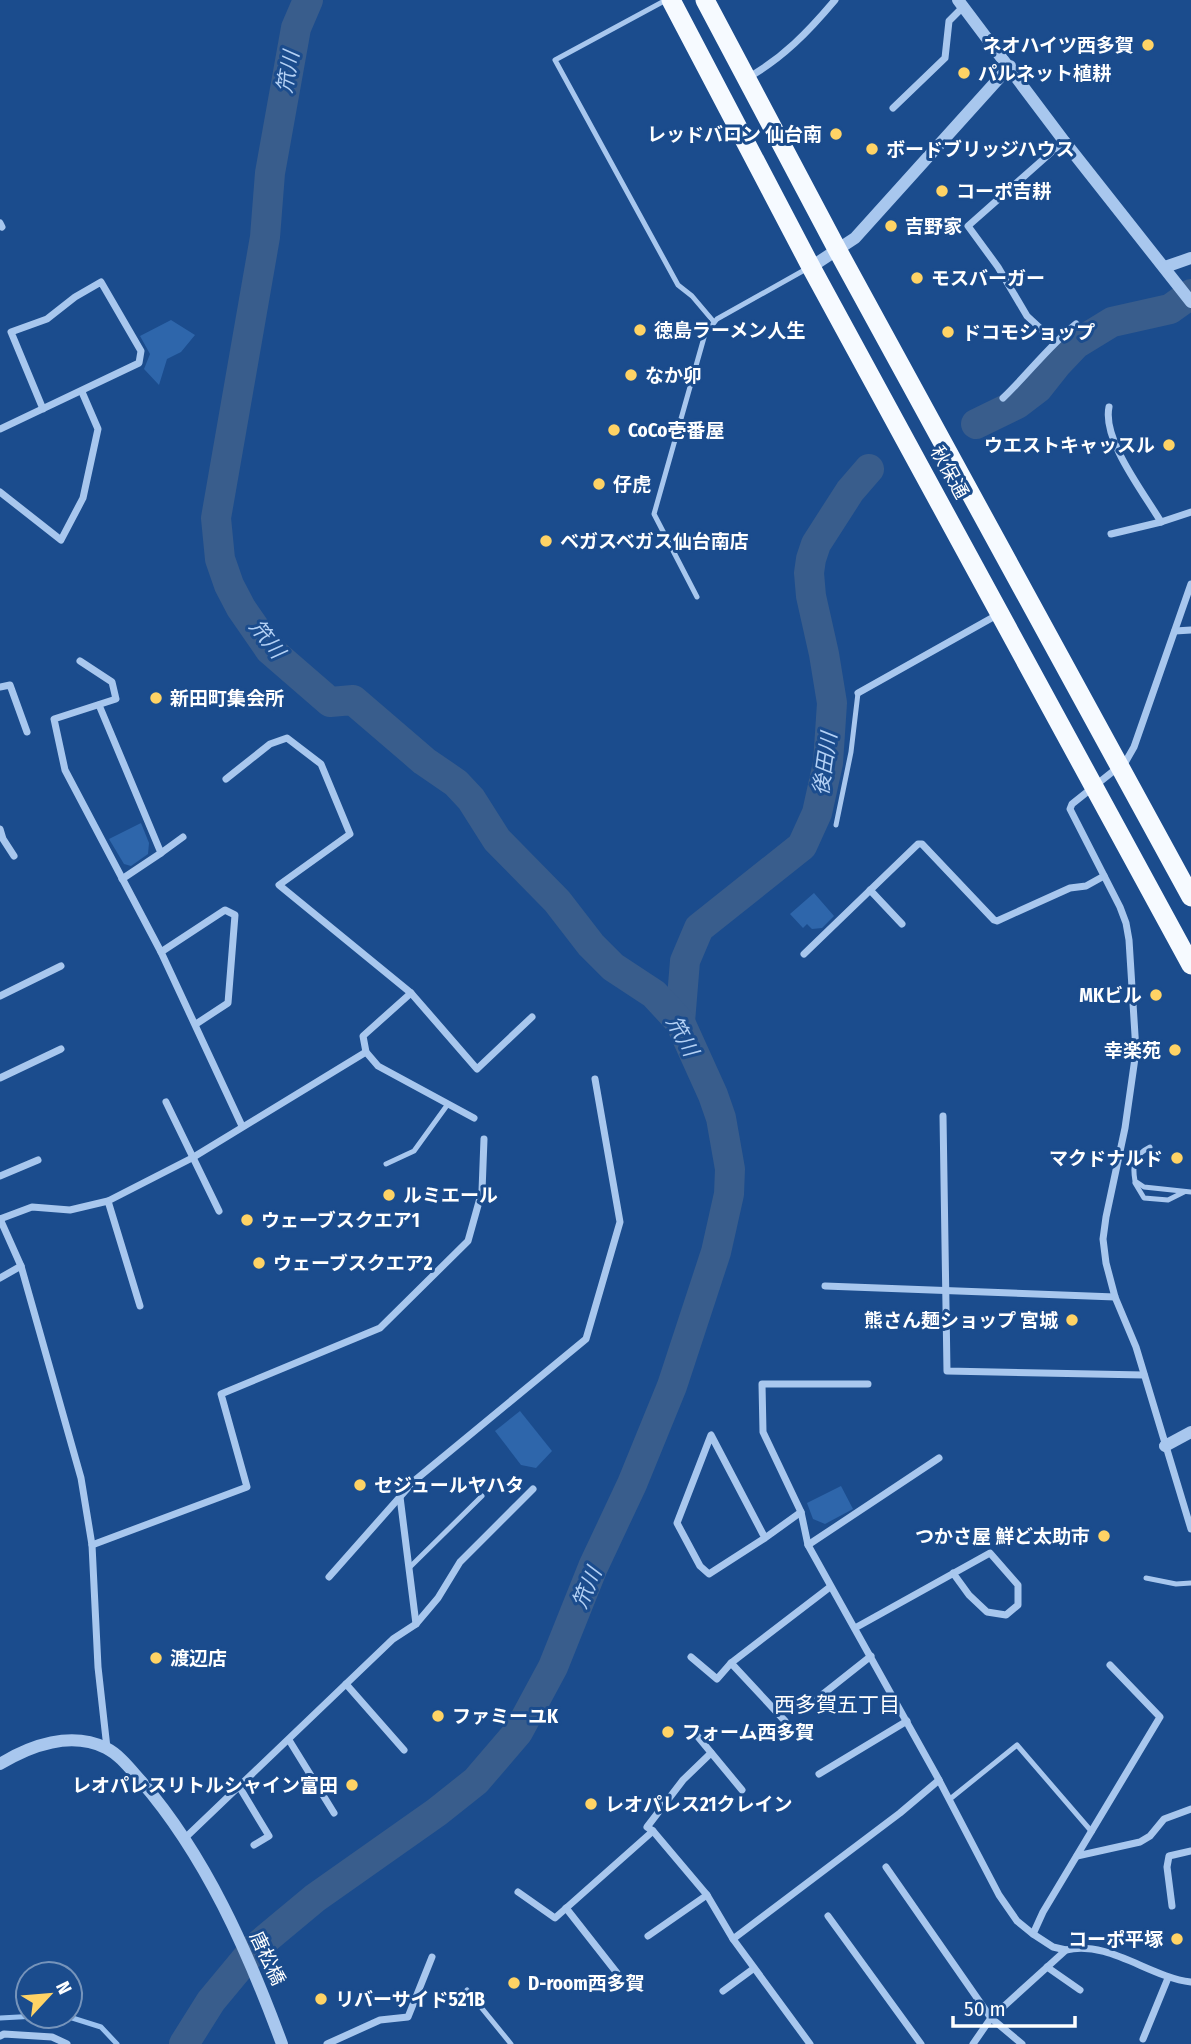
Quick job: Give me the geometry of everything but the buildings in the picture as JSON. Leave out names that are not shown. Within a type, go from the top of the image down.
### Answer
[{"type":"highway","name":"秋保通","points":[[669,0],[811,267],[1191,965]]},
{"type":"highway","name":"秋保通","points":[[705,0],[838,251],[1191,897]]},
{"type":"street","points":[[747,79],[770,66],[812,27],[835,0]]},
{"type":"street","points":[[893,108],[945,58],[949,21],[961,3],[1064,141],[1191,302]]},
{"type":"street","points":[[811,267],[855,238],[1010,66]]},
{"type":"street","points":[[1054,341],[1027,316],[968,226],[1064,141]]},
{"type":"street","points":[[1165,267],[1191,258]]},
{"type":"street","points":[[0,429],[82,392],[139,363],[141,351],[101,282],[75,296],[47,319],[11,332],[43,409]]},
{"type":"street","points":[[1003,398],[1025,378],[1054,341],[1076,324]]},
{"type":"street","points":[[0,492],[61,540],[83,498],[98,429],[82,392]]},
{"type":"street","points":[[1109,407],[1107,416],[1112,439],[1161,522]]},
{"type":"street","points":[[1111,534],[1191,512]]},
{"type":"street","points":[[1191,584],[1134,747],[1120,767],[1072,804],[1070,809],[1126,923],[1136,1051],[1125,1128],[1107,1210],[1103,1239],[1106,1263],[1115,1297],[1136,1347],[1191,1529]]},
{"type":"street","points":[[858,693],[1001,613]]},
{"type":"street","points":[[1175,631],[1191,630]]},
{"type":"street","points":[[80,661],[112,682],[116,699],[54,719],[65,770],[161,952],[242,1126]]},
{"type":"street","points":[[0,687],[10,685],[27,732]]},
{"type":"street","points":[[99,705],[161,853]]},
{"type":"street","points":[[226,779],[270,744],[288,738],[321,764],[350,834],[279,885],[411,993],[477,1069],[532,1017]]},
{"type":"street","points":[[0,829],[14,856]]},
{"type":"street","points":[[122,879],[183,837]]},
{"type":"street","points":[[804,954],[918,844],[922,844],[994,920],[998,921],[1070,888],[1086,886],[1104,876]]},
{"type":"street","points":[[870,890],[902,924]]},
{"type":"street","points":[[161,952],[225,911],[235,915],[228,1003],[196,1024]]},
{"type":"street","points":[[0,996],[61,966]]},
{"type":"street","points":[[411,993],[363,1036],[366,1052],[378,1066],[474,1118]]},
{"type":"street","points":[[0,1078],[61,1049]]},
{"type":"street","points":[[0,1764],[49,1742],[82,1740],[107,1748],[98,1667],[92,1545],[81,1478],[20,1266],[0,1219],[32,1207],[70,1210],[108,1201],[192,1157],[366,1052]]},
{"type":"street","points":[[329,1577],[414,1481],[586,1339],[620,1222],[594,1079]]},
{"type":"street","points":[[166,1102],[219,1211]]},
{"type":"street","points":[[943,1116],[947,1371],[1144,1375]]},
{"type":"street","points":[[92,1545],[247,1487],[221,1394],[380,1328],[468,1241],[482,1191],[484,1139]]},
{"type":"street","points":[[0,1176],[38,1160]]},
{"type":"street","points":[[108,1201],[140,1306]]},
{"type":"street","points":[[0,1278],[20,1266]]},
{"type":"street","points":[[825,1286],[1115,1297]]},
{"type":"street","points":[[868,1384],[762,1384],[763,1432],[801,1511],[808,1545],[830,1587],[940,1780],[999,1895],[1017,1921],[1053,1947],[1066,1950],[1080,1947],[1101,1951],[1168,1978],[1191,1982]]},
{"type":"street","points":[[1165,1446],[1191,1432]]},
{"type":"street","points":[[765,1538],[710,1436],[677,1523],[700,1566],[709,1574],[765,1538],[801,1511]]},
{"type":"street","points":[[808,1545],[939,1458]]},
{"type":"street","points":[[184,1839],[393,1639],[416,1623],[438,1598],[460,1562],[533,1489]]},
{"type":"street","points":[[400,1497],[416,1623]]},
{"type":"street","points":[[855,1628],[953,1573],[990,1553],[1017,1585],[1018,1605],[1006,1615],[987,1612],[969,1595],[953,1573]]},
{"type":"street","points":[[691,1657],[717,1679],[732,1663],[830,1587]]},
{"type":"street","points":[[818,1698],[871,1656]]},
{"type":"street","points":[[732,1663],[785,1721]]},
{"type":"street","points":[[1033,1934],[1042,1912],[1112,1799],[1120,1779],[1160,1717],[1110,1665]]},
{"type":"street","points":[[346,1684],[404,1750]]},
{"type":"street","points":[[819,1774],[907,1721]]},
{"type":"street","points":[[694,1732],[742,1790]]},
{"type":"street","points":[[289,1740],[334,1813]]},
{"type":"street","name":"唐松橋","points":[[107,1748],[123,1761],[150,1792],[184,1839],[234,1930],[282,2044]]},
{"type":"street","points":[[711,1753],[683,1780],[647,1827],[707,1895],[753,1969],[810,2044]]},
{"type":"street","points":[[733,1939],[940,1780]]},
{"type":"street","points":[[240,1788],[269,1836],[254,1845]]},
{"type":"street","points":[[1077,1856],[1140,1842],[1150,1836],[1164,1819],[1191,1809]]},
{"type":"street","points":[[518,1892],[555,1918],[653,1831]]},
{"type":"street","points":[[1172,1906],[1167,1867],[1169,1856],[1191,1851]]},
{"type":"street","points":[[886,1867],[991,2018],[1022,2044]]},
{"type":"street","points":[[648,1936],[707,1895]]},
{"type":"street","points":[[566,1908],[617,1973]]},
{"type":"street","points":[[828,1916],[921,2044]]},
{"type":"street","points":[[973,2044],[991,2018],[1066,1950]]},
{"type":"street","points":[[327,2044],[344,2041],[380,2020],[408,2017],[432,1957]]},
{"type":"street","points":[[1047,1967],[1080,1990]]},
{"type":"street","points":[[723,1991],[753,1969]]},
{"type":"street","points":[[1143,2039],[1168,1978]]},
{"type":"street","points":[[0,2036],[52,2037],[67,2044]]},
{"type":"lane","points":[[669,0],[555,60],[678,285],[692,296],[714,323]]},
{"type":"lane","points":[[697,597],[654,514],[705,334],[717,319],[811,267]]},
{"type":"lane","points":[[836,825],[851,752],[858,693]]},
{"type":"lane","points":[[386,1164],[414,1151],[448,1104]]},
{"type":"lane","points":[[1150,1147],[1140,1152],[1133,1168],[1135,1181],[1144,1198],[1168,1200],[1188,1192]]},
{"type":"lane","points":[[1135,1181],[1143,1187],[1188,1192]]},
{"type":"lane","points":[[409,1568],[482,1496]]},
{"type":"lane","points":[[1146,1578],[1176,1584],[1191,1583]]},
{"type":"lane","points":[[950,1799],[1017,1745],[1092,1832]]},
{"type":"lane","points":[[467,1990],[511,2044]]},
{"type":"shaded area","points":[[171,320],[195,335],[181,352],[167,359],[159,385],[144,369],[150,354],[140,336]]},
{"type":"shaded area","points":[[141,823],[149,843],[148,854],[131,866],[124,864],[109,839]]},
{"type":"shaded area","points":[[814,893],[834,916],[822,928],[812,929],[807,924],[803,928],[790,914]]},
{"type":"shaded area","points":[[520,1411],[552,1451],[536,1468],[521,1465],[495,1431]]},
{"type":"shaded area","points":[[841,1486],[853,1509],[825,1524],[813,1519],[807,1503]]},
{"type":"waterway","name":"笊川","points":[[184,2044],[211,2001],[255,1948],[315,1898],[437,1812],[476,1781],[518,1732],[553,1667],[593,1567],[632,1484],[672,1386],[716,1252],[729,1194],[730,1169],[721,1118],[680,1022],[654,994],[613,967],[591,945],[557,901],[497,840],[471,799],[456,783],[424,761],[353,700],[330,702],[270,650],[241,608],[229,585],[220,559],[216,518],[265,237],[270,173],[296,28],[308,0]]},
{"type":"waterway","name":"後田川","points":[[976,424],[1017,404],[1038,388],[1076,344],[1112,322],[1170,309],[1191,294]]},
{"type":"waterway","name":"後田川","points":[[680,1022],[685,961],[699,928],[802,846],[817,813],[828,763],[832,703],[811,596],[811,559],[816,544],[850,491],[869,469]]},
{"type":"waterway","points":[[0,2018],[14,2017]]},
{"type":"waterway","points":[[84,2022],[101,2027],[117,2044]]},
{"type":"place","name":"ネオハイツ西多賀","points":[[1148,45]]},
{"type":"place","name":"パルネット植耕","points":[[964,73]]},
{"type":"place","name":"レッドバロン 仙台南","points":[[836,134]]},
{"type":"place","name":"ボードブリッジハウス","points":[[872,149]]},
{"type":"place","name":"コーポ吉耕","points":[[942,191]]},
{"type":"place","name":"吉野家","points":[[891,226]]},
{"type":"place","name":"モスバーガー","points":[[917,278]]},
{"type":"place","name":"徳島ラーメン人生","points":[[640,330]]},
{"type":"place","name":"ドコモショップ","points":[[948,332]]},
{"type":"place","name":"なか卯","points":[[631,375]]},
{"type":"place","name":"CoCo壱番屋","points":[[614,430]]},
{"type":"place","name":"ウエストキャッスル","points":[[1169,445]]},
{"type":"place","name":"仔虎","points":[[599,484]]},
{"type":"place","name":"ベガスベガス仙台南店","points":[[546,541]]},
{"type":"place","name":"新田町集会所","points":[[156,698]]},
{"type":"place","name":"MKビル","points":[[1156,995]]},
{"type":"place","name":"幸楽苑","points":[[1175,1050]]},
{"type":"place","name":"マクドナルド","points":[[1177,1158]]},
{"type":"place","name":"ルミエール","points":[[389,1195]]},
{"type":"place","name":"ウェーブスクエア1","points":[[247,1220]]},
{"type":"place","name":"ウェーブスクエア2","points":[[259,1263]]},
{"type":"place","name":"熊さん麺ショップ 宮城","points":[[1072,1320]]},
{"type":"place","name":"セジュールヤハタ","points":[[360,1485]]},
{"type":"place","name":"つかさ屋 鮮ど太助市","points":[[1104,1536]]},
{"type":"place","name":"渡辺店","points":[[156,1658]]},
{"type":"place","name":"ファミーユK","points":[[438,1716]]},
{"type":"place","name":"フォーム西多賀","points":[[668,1732]]},
{"type":"place","name":"レオパレスリトルシャイン富田","points":[[352,1785]]},
{"type":"place","name":"レオパレス21クレイン","points":[[591,1804]]},
{"type":"place","name":"コーポ平塚","points":[[1177,1939]]},
{"type":"place","name":"D-room西多賀","points":[[514,1983]]},
{"type":"place","name":"リバーサイド521B","points":[[321,1999]]},
{"type":"district","name":"西多賀五丁目","points":[[837,1705]]}]
